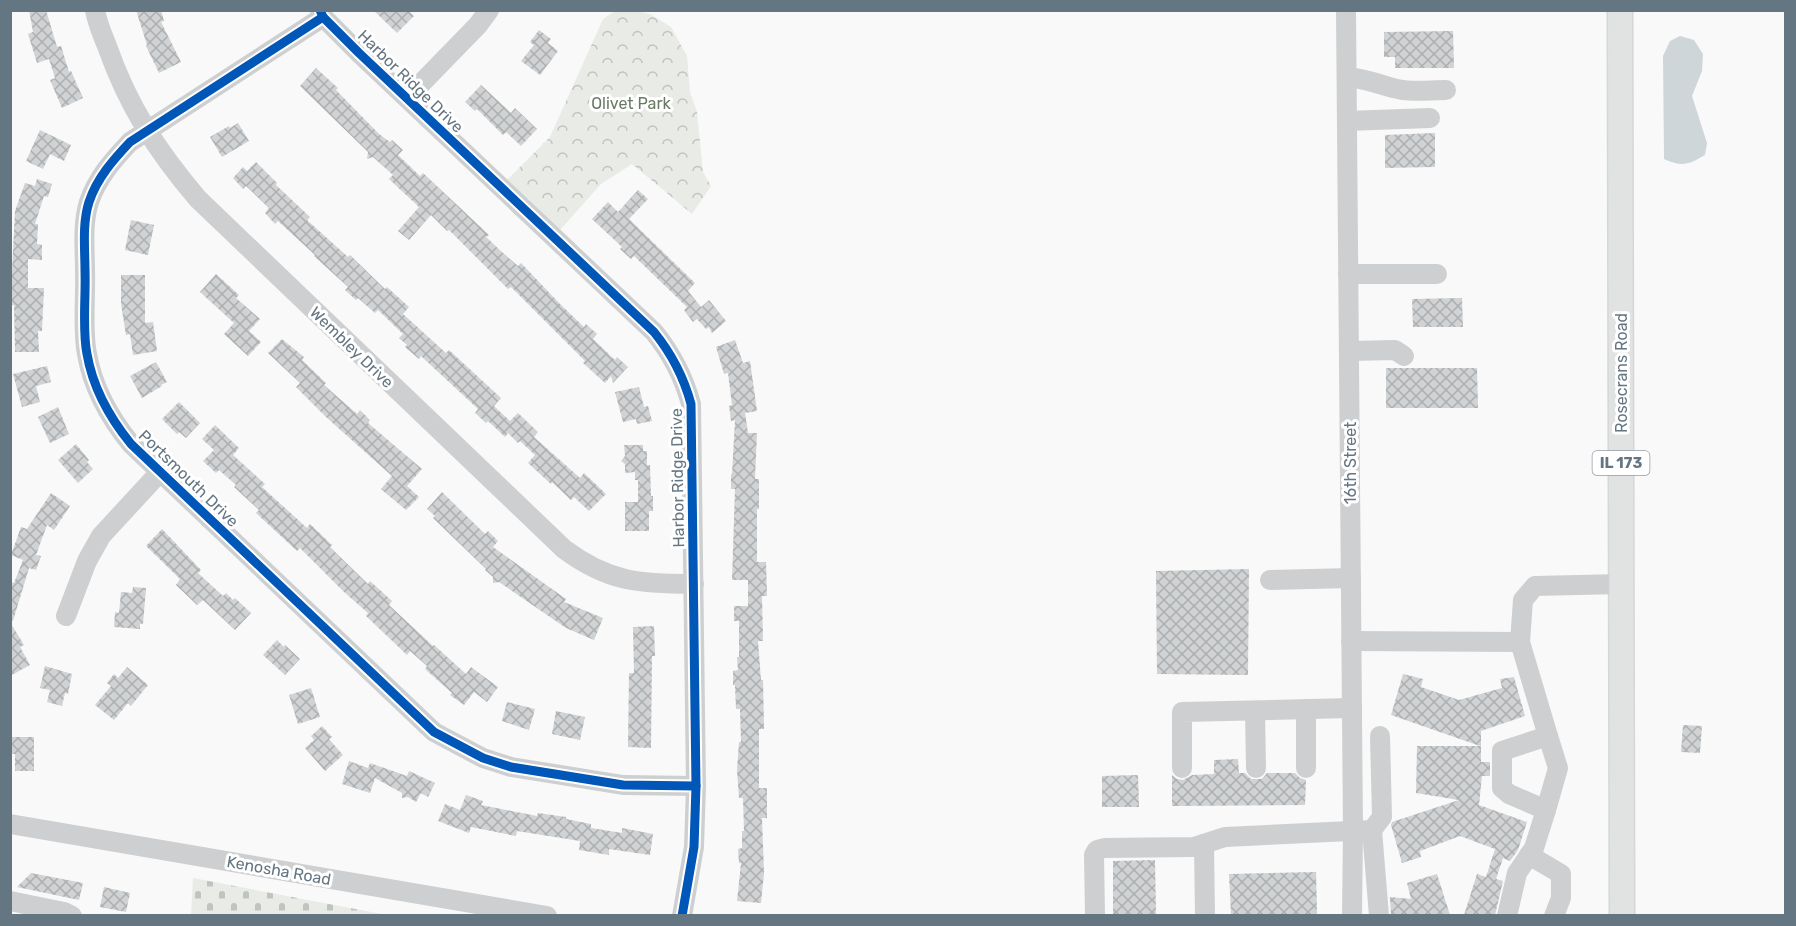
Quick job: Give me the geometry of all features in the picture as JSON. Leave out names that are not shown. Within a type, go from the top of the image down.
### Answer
[{"type":"main road","name":"Rosecrans Road","points":[[1620,10],[1622,915]]},
{"type":"street","name":"Wembley Drive","points":[[95,10],[125,94],[172,168],[198,199],[564,549],[601,572],[620,579],[650,584],[694,584]]},
{"type":"street","points":[[407,98],[478,25],[489,10]]},
{"type":"street","name":"16th Street","points":[[1346,10],[1352,708],[1362,831],[1352,915]]},
{"type":"street","name":"Portsmouth Drive","points":[[322,14],[130,142],[107,166],[88,204],[85,227],[86,352],[99,394],[113,422],[131,444],[434,732],[483,758],[511,767],[622,785],[696,786]]},
{"type":"street","name":"Harbor Ridge Drive","points":[[322,14],[407,98],[654,332],[664,344],[686,385],[691,404],[696,786],[694,847],[682,915]]},
{"type":"street","points":[[1347,77],[1368,79],[1408,91],[1446,90]]},
{"type":"street","points":[[1347,121],[1430,118]]},
{"type":"street","points":[[1348,274],[1437,274]]},
{"type":"street","points":[[1349,351],[1395,350],[1404,357]]},
{"type":"street","points":[[66,616],[87,561],[101,536],[160,472]]},
{"type":"street","points":[[1270,580],[1351,578]]},
{"type":"street","points":[[1507,915],[1517,873],[1534,848],[1558,768],[1521,642],[1523,600],[1535,586],[1622,584]]},
{"type":"street","points":[[1351,641],[1521,642]]},
{"type":"street","points":[[1182,768],[1182,712],[1352,708]]},
{"type":"street","points":[[1306,709],[1306,768]]},
{"type":"street","points":[[1255,711],[1256,768]]},
{"type":"street","points":[[1095,915],[1094,855],[1097,850],[1104,848],[1179,848],[1204,844],[1225,837],[1362,831],[1382,817],[1380,736]]},
{"type":"street","points":[[1546,810],[1509,794],[1502,788],[1502,752],[1548,736]]},
{"type":"street","name":"Kenosha Road","points":[[10,824],[547,915]]},
{"type":"street","points":[[1362,831],[1379,915]]},
{"type":"street","points":[[1204,844],[1205,915]]},
{"type":"street","points":[[1529,855],[1560,874],[1561,898],[1554,915]]},
{"type":"street","points":[[10,901],[72,915]]},
{"type":"green space","name":"Olivet Park","points":[[615,11],[650,14],[671,27],[687,56],[690,92],[697,112],[703,172],[711,186],[692,214],[632,164],[601,184],[559,231],[505,182],[550,137],[603,19]]},
{"type":"green space","points":[[193,878],[387,915],[191,915]]},
{"type":"shaded area","points":[[1680,36],[1694,40],[1703,54],[1702,71],[1692,96],[1707,143],[1705,155],[1689,163],[1680,164],[1664,159],[1663,56],[1670,41]]},
{"type":"building","points":[[29,10],[46,10],[57,47],[61,46],[69,72],[71,71],[83,98],[62,108],[50,80],[55,78],[49,59],[37,63],[28,34],[33,32]]},
{"type":"building","points":[[136,10],[161,10],[164,21],[161,22],[181,62],[159,73],[146,46]]},
{"type":"building","points":[[373,10],[408,10],[414,16],[397,33]]},
{"type":"building","points":[[539,30],[551,39],[548,43],[558,51],[540,75],[521,61],[534,45],[530,42]]},
{"type":"building","points":[[1453,31],[1454,68],[1395,68],[1395,57],[1384,57],[1384,32]]},
{"type":"building","points":[[316,68],[338,88],[336,90],[379,134],[390,142],[392,140],[403,150],[398,155],[420,176],[423,173],[489,235],[486,237],[502,252],[518,266],[521,263],[584,327],[586,324],[597,334],[593,339],[615,360],[617,357],[628,367],[613,383],[611,376],[605,383],[583,363],[585,361],[511,287],[508,289],[431,215],[409,240],[398,231],[419,207],[389,179],[393,175],[373,157],[367,159],[368,152],[300,86]]},
{"type":"building","points":[[481,85],[511,113],[515,108],[537,129],[521,146],[506,132],[503,135],[477,109],[475,111],[465,102]]},
{"type":"building","points":[[238,123],[249,141],[222,157],[210,137]]},
{"type":"building","points":[[40,130],[71,145],[64,161],[50,154],[43,169],[26,161]]},
{"type":"building","points":[[1435,133],[1435,167],[1385,168],[1385,135]]},
{"type":"building","points":[[256,162],[277,183],[276,185],[310,217],[307,220],[348,257],[350,255],[385,289],[387,287],[409,307],[403,314],[446,353],[449,350],[501,398],[494,406],[510,421],[518,413],[538,432],[534,437],[580,478],[584,473],[606,494],[589,511],[574,497],[571,500],[552,482],[551,484],[528,463],[535,455],[508,433],[505,437],[488,421],[486,423],[475,413],[478,409],[421,356],[419,359],[405,347],[407,345],[399,338],[403,334],[378,310],[375,313],[358,298],[356,300],[345,290],[348,287],[315,255],[278,221],[275,224],[265,213],[269,208],[246,186],[243,189],[233,178],[243,167],[247,171]]},
{"type":"building","points":[[37,179],[52,184],[48,197],[44,196],[35,224],[38,224],[37,244],[42,245],[42,260],[28,259],[28,288],[44,288],[42,331],[38,331],[39,352],[15,352],[14,305],[10,305],[10,272],[12,272],[15,211],[25,183],[35,186]]},
{"type":"building","points":[[638,190],[648,199],[629,219],[695,283],[688,291],[701,307],[709,300],[726,321],[712,333],[709,327],[706,329],[697,319],[693,322],[684,310],[687,307],[634,256],[631,259],[620,249],[622,247],[592,219],[608,202],[618,212]]},
{"type":"building","points":[[131,220],[154,225],[148,255],[125,250]]},
{"type":"building","points":[[216,274],[239,295],[236,298],[260,319],[249,331],[261,342],[248,356],[224,334],[234,323],[200,292]]},
{"type":"building","points":[[121,275],[145,275],[145,323],[153,322],[157,351],[133,355],[130,334],[126,335],[121,304]]},
{"type":"building","points":[[1462,298],[1463,327],[1413,327],[1412,299]]},
{"type":"building","points":[[282,339],[304,357],[302,360],[326,383],[324,385],[357,414],[360,410],[370,420],[368,423],[422,469],[407,486],[419,497],[406,510],[381,489],[392,476],[326,417],[296,387],[300,383],[268,353]]},
{"type":"building","points":[[735,340],[743,363],[750,361],[757,411],[745,413],[748,433],[757,433],[755,479],[759,479],[759,509],[757,509],[757,562],[766,562],[767,596],[762,596],[763,641],[758,641],[761,680],[763,680],[764,729],[759,729],[759,788],[767,788],[767,818],[762,818],[764,873],[761,903],[737,901],[741,863],[739,863],[738,849],[742,848],[742,831],[744,831],[743,798],[739,798],[737,770],[739,742],[741,742],[740,709],[736,709],[735,685],[733,685],[733,671],[738,670],[737,657],[739,657],[739,621],[734,621],[734,606],[748,606],[748,580],[732,580],[735,489],[731,489],[731,474],[735,420],[731,421],[729,406],[732,405],[728,373],[724,374],[716,347]]},
{"type":"building","points":[[156,362],[167,382],[142,398],[130,376]]},
{"type":"building","points":[[47,366],[51,382],[36,386],[40,402],[22,407],[13,374]]},
{"type":"building","points":[[1386,368],[1477,368],[1478,408],[1386,408]]},
{"type":"building","points":[[639,387],[644,407],[648,406],[652,421],[637,424],[636,419],[623,422],[615,392]]},
{"type":"building","points":[[179,402],[200,423],[186,438],[179,432],[177,434],[162,419]]},
{"type":"building","points":[[58,407],[69,434],[50,443],[38,417]]},
{"type":"building","points":[[215,425],[239,448],[233,455],[265,484],[262,487],[307,528],[310,524],[368,584],[370,581],[392,601],[389,605],[433,646],[466,674],[471,667],[498,687],[487,702],[474,692],[464,705],[450,695],[452,693],[425,669],[427,666],[410,651],[407,655],[366,616],[368,613],[300,548],[297,551],[256,513],[259,510],[234,487],[236,485],[219,470],[216,473],[203,461],[214,450],[202,439]]},
{"type":"building","points":[[76,444],[93,469],[78,483],[58,460]]},
{"type":"building","points":[[624,445],[643,445],[643,451],[647,451],[651,496],[653,496],[653,511],[649,511],[649,531],[625,531],[625,502],[638,502],[638,480],[635,480],[635,472],[625,473],[625,464],[621,461],[625,456]]},
{"type":"building","points":[[442,492],[485,534],[488,531],[498,541],[493,547],[566,599],[564,602],[603,618],[594,640],[566,628],[499,582],[493,583],[493,577],[486,569],[433,518],[435,516],[427,509]]},
{"type":"building","points":[[51,493],[70,506],[54,530],[47,525],[36,555],[41,556],[36,570],[29,568],[13,621],[10,620],[10,582],[14,583],[23,560],[11,555],[21,527],[27,529]]},
{"type":"building","points":[[162,529],[201,570],[198,573],[223,596],[226,593],[233,600],[235,598],[251,613],[235,630],[203,600],[197,605],[176,585],[180,579],[146,546]]},
{"type":"building","points":[[1249,569],[1248,675],[1157,674],[1156,571]]},
{"type":"building","points":[[133,587],[146,588],[143,624],[140,624],[140,629],[114,627],[115,612],[119,613],[121,592],[132,593]]},
{"type":"building","points":[[10,622],[24,645],[20,647],[30,665],[10,676]]},
{"type":"building","points":[[654,626],[651,748],[628,747],[629,673],[634,673],[633,627]]},
{"type":"building","points":[[277,640],[300,659],[285,675],[263,655]]},
{"type":"building","points":[[45,666],[72,674],[68,694],[65,693],[62,706],[47,702],[50,690],[40,688]]},
{"type":"building","points":[[127,667],[148,685],[131,706],[128,703],[114,720],[95,705],[111,686],[107,683],[114,674],[118,678]]},
{"type":"building","points":[[1403,674],[1423,679],[1421,687],[1459,700],[1502,688],[1500,679],[1514,677],[1525,716],[1481,731],[1481,762],[1490,762],[1490,776],[1482,776],[1479,805],[1527,822],[1518,850],[1510,861],[1503,858],[1496,879],[1503,881],[1495,915],[1464,915],[1477,874],[1486,877],[1495,849],[1460,836],[1420,851],[1421,857],[1402,863],[1392,822],[1459,800],[1416,793],[1417,746],[1480,746],[1391,715]]},
{"type":"building","points":[[311,688],[320,717],[298,724],[289,695]]},
{"type":"building","points":[[507,702],[535,709],[529,730],[502,721]]},
{"type":"building","points":[[556,711],[585,717],[580,740],[552,734]]},
{"type":"building","points":[[1683,725],[1702,726],[1700,753],[1681,752]]},
{"type":"building","points":[[322,726],[332,737],[329,739],[343,755],[325,771],[305,748],[314,740],[311,736]]},
{"type":"building","points":[[10,737],[34,737],[34,771],[15,771],[15,754],[10,754]]},
{"type":"building","points":[[1238,759],[1239,773],[1245,773],[1251,779],[1262,779],[1267,773],[1295,773],[1306,780],[1305,805],[1172,806],[1172,775],[1183,780],[1192,775],[1214,774],[1214,760]]},
{"type":"building","points":[[349,761],[368,768],[370,763],[407,776],[409,771],[435,783],[428,797],[421,793],[416,802],[408,797],[402,798],[402,793],[375,778],[370,793],[342,784]]},
{"type":"building","points":[[1138,775],[1139,807],[1102,807],[1102,776]]},
{"type":"building","points":[[466,795],[483,801],[481,805],[537,816],[538,813],[566,817],[566,819],[591,824],[591,828],[622,833],[622,828],[653,834],[650,855],[609,849],[609,855],[579,850],[580,841],[517,831],[516,836],[471,827],[469,833],[438,821],[445,804],[460,810]]},
{"type":"building","points":[[1155,860],[1156,915],[1113,915],[1113,861]]},
{"type":"building","points":[[1316,872],[1317,914],[1231,914],[1229,874]]},
{"type":"building","points":[[31,873],[83,883],[79,900],[17,887]]},
{"type":"building","points":[[1437,874],[1450,915],[1391,915],[1390,897],[1411,899],[1407,883]]},
{"type":"building","points":[[104,887],[130,893],[126,912],[100,907]]},
{"type":"cycle path","points":[[320,10],[323,17],[359,53],[654,332],[671,357],[685,385],[691,404],[696,786],[694,847],[682,916]]},
{"type":"cycle path","points":[[323,17],[130,142],[96,185],[89,202],[85,228],[85,334],[93,379],[103,402],[131,444],[434,732],[483,758],[511,767],[623,785],[696,786]]}]
